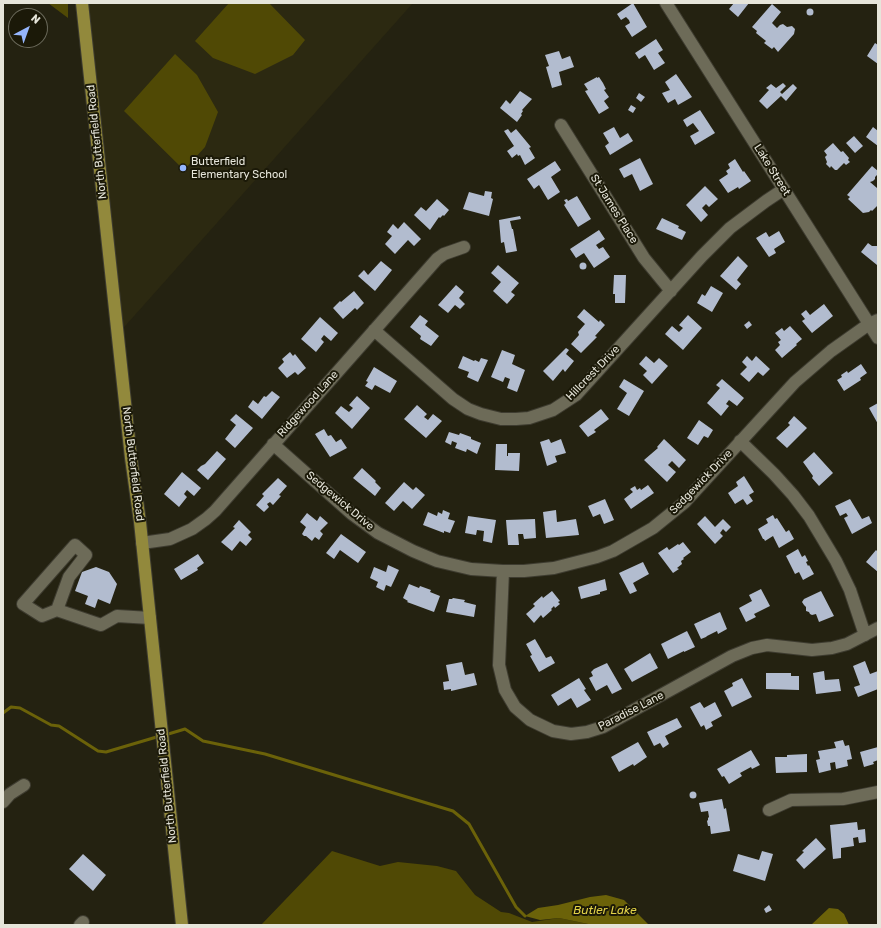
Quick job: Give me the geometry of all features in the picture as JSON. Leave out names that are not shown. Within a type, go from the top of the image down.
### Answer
[{"type":"main road","name":"North Butterfield Road","points":[[82,3],[131,458],[142,543],[182,925]]},
{"type":"street","name":"Lake Street","points":[[666,3],[784,189],[874,322],[878,338]]},
{"type":"street","name":"St James Place","points":[[561,125],[644,258],[671,291]]},
{"type":"street","name":"Hillcrest Drive","points":[[374,330],[453,399],[468,409],[501,419],[516,420],[529,418],[553,410],[576,394],[702,256],[730,228],[766,200],[784,189]]},
{"type":"street","name":"Ridgewood Lane","points":[[142,543],[170,539],[192,529],[215,511],[437,259],[444,254],[464,248]]},
{"type":"street","name":"Sedgewick Drive","points":[[273,444],[352,514],[389,540],[413,551],[437,561],[471,569],[524,571],[565,566],[597,557],[626,544],[653,528],[674,512],[685,502],[795,382],[831,351],[874,322]]},
{"type":"street","points":[[740,442],[774,474],[809,516],[836,561],[850,590],[865,635]]},
{"type":"street","points":[[57,610],[69,577],[86,555],[75,545],[23,604],[42,616],[57,610],[101,625],[117,616],[150,618]]},
{"type":"street","name":"Paradise Lane","points":[[503,571],[499,665],[505,690],[515,707],[530,720],[553,731],[571,734],[582,733],[604,727],[732,656],[752,648],[767,645],[812,650],[832,648],[847,644],[878,628]]},
{"type":"street","points":[[3,802],[10,794],[24,785]]},
{"type":"street","points":[[769,810],[790,800],[843,799],[878,792]]},
{"type":"shaded area","points":[[48,3],[68,3],[68,18]]},
{"type":"shaded area","name":"Butterfield Elementary School","points":[[82,3],[413,3],[118,334]]},
{"type":"shaded area","points":[[229,3],[269,3],[305,40],[293,55],[255,74],[213,58],[195,41]]},
{"type":"shaded area","points":[[175,54],[197,75],[218,112],[205,147],[184,170],[124,111]]},
{"type":"shaded area","points":[[332,851],[380,866],[398,862],[437,866],[456,871],[475,895],[501,912],[509,913],[532,922],[559,918],[593,925],[261,925]]},
{"type":"water","name":"Butler Lake","points":[[606,895],[624,900],[649,925],[593,925],[559,918],[540,920],[525,916],[538,908]]},
{"type":"water","points":[[829,908],[838,909],[844,914],[849,925],[811,925]]},
{"type":"building","points":[[633,3],[647,27],[632,37],[625,26],[630,23],[629,20],[626,17],[621,20],[617,14]]},
{"type":"building","points":[[734,3],[749,3],[738,17],[729,9]]},
{"type":"building","points":[[772,4],[781,12],[772,23],[777,28],[783,24],[787,27],[792,26],[795,29],[794,34],[778,52],[774,47],[772,49],[764,43],[766,41],[756,33],[757,31],[752,27]]},
{"type":"building","points":[[810,9],[813,12],[810,15],[807,12]]},
{"type":"building","points":[[656,39],[663,50],[658,53],[665,63],[654,70],[645,55],[639,59],[635,53]]},
{"type":"building","points":[[875,43],[878,45],[878,64],[867,56]]},
{"type":"building","points":[[559,51],[562,59],[570,56],[574,67],[559,72],[562,85],[552,88],[546,67],[549,66],[545,55]]},
{"type":"building","points":[[676,74],[692,97],[678,105],[675,99],[668,103],[662,93],[670,90],[665,82]]},
{"type":"building","points":[[599,77],[603,83],[606,89],[604,90],[609,97],[604,101],[609,108],[599,114],[585,91],[588,90],[584,84]]},
{"type":"building","points":[[783,83],[786,86],[780,92],[782,94],[793,84],[797,88],[786,101],[781,96],[767,109],[759,101],[769,90],[766,88],[771,84],[776,88]]},
{"type":"building","points":[[520,91],[532,99],[522,110],[522,115],[517,122],[500,108],[506,100],[510,104]]},
{"type":"building","points":[[639,93],[645,97],[641,102],[636,98]]},
{"type":"building","points":[[631,105],[636,108],[633,113],[628,110]]},
{"type":"building","points":[[700,110],[715,133],[695,145],[690,136],[699,131],[693,123],[687,127],[683,120]]},
{"type":"building","points":[[614,127],[620,138],[628,133],[633,141],[610,155],[605,146],[609,143],[603,133]]},
{"type":"building","points":[[873,127],[878,131],[878,146],[866,137]]},
{"type":"building","points":[[508,129],[511,133],[516,129],[531,147],[529,148],[535,158],[525,165],[520,155],[518,156],[517,154],[512,158],[507,151],[514,146],[504,131]]},
{"type":"building","points":[[854,136],[863,146],[855,153],[846,143]]},
{"type":"building","points":[[833,143],[841,152],[843,151],[849,158],[848,160],[850,162],[846,165],[844,163],[837,170],[831,166],[830,168],[826,164],[827,162],[825,157],[827,155],[824,151]]},
{"type":"building","points":[[640,158],[653,184],[640,191],[632,174],[624,178],[619,169]]},
{"type":"building","points":[[735,159],[751,181],[739,189],[738,187],[728,193],[719,180],[728,174],[726,171],[730,168],[728,164]]},
{"type":"building","points":[[555,161],[561,170],[551,177],[560,192],[548,200],[539,185],[534,189],[527,179]]},
{"type":"building","points":[[872,166],[878,171],[875,179],[870,182],[877,188],[878,187],[878,205],[872,211],[863,213],[848,199],[850,197],[847,195]]},
{"type":"building","points":[[705,186],[718,199],[709,207],[706,204],[702,208],[708,215],[701,222],[686,205]]},
{"type":"building","points":[[485,191],[492,192],[491,198],[493,199],[489,216],[463,209],[469,192],[484,196]]},
{"type":"building","points":[[577,196],[591,219],[578,227],[564,205],[566,203],[564,200],[567,199],[568,201]]},
{"type":"building","points":[[437,199],[449,210],[444,216],[439,217],[430,230],[414,215],[421,207],[426,211]]},
{"type":"building","points":[[520,216],[521,219],[510,221],[517,251],[506,253],[504,242],[501,243],[499,220]]},
{"type":"building","points":[[662,218],[679,226],[678,228],[686,232],[682,240],[656,229]]},
{"type":"building","points":[[404,222],[421,239],[414,246],[408,240],[395,254],[385,244],[392,236],[387,232],[393,224],[398,229]]},
{"type":"building","points":[[599,230],[605,239],[596,245],[599,249],[603,247],[610,257],[594,268],[584,253],[576,258],[570,249]]},
{"type":"building","points":[[779,231],[785,242],[774,249],[776,253],[769,257],[756,238],[766,232],[769,237]]},
{"type":"building","points":[[868,243],[872,246],[878,246],[877,265],[861,252]]},
{"type":"building","points":[[738,256],[748,266],[737,280],[741,284],[736,290],[720,276]]},
{"type":"building","points":[[381,261],[392,270],[375,291],[358,276],[364,270],[368,275]]},
{"type":"building","points":[[583,262],[586,263],[586,269],[583,270],[580,269],[579,266],[580,263]]},
{"type":"building","points":[[498,265],[519,283],[511,292],[515,295],[507,304],[493,291],[501,282],[491,273]]},
{"type":"building","points":[[614,275],[626,275],[625,303],[615,303],[615,294],[613,294]]},
{"type":"building","points":[[456,285],[464,292],[459,298],[465,304],[460,309],[455,305],[448,313],[438,305]]},
{"type":"building","points":[[711,286],[723,293],[712,312],[697,303],[702,294],[705,296]]},
{"type":"building","points":[[354,291],[364,303],[357,310],[355,308],[343,319],[333,308]]},
{"type":"building","points":[[824,304],[833,316],[812,333],[802,321],[805,319],[801,314],[806,310],[810,315]]},
{"type":"building","points":[[584,309],[599,322],[600,320],[605,325],[595,336],[597,337],[581,353],[571,344],[579,335],[578,332],[585,324],[577,317]]},
{"type":"building","points":[[420,315],[428,321],[425,325],[439,336],[431,346],[420,339],[421,336],[410,327]]},
{"type":"building","points":[[688,315],[702,328],[683,350],[665,334],[672,326],[679,332],[683,328],[679,325]]},
{"type":"building","points":[[320,317],[338,333],[331,341],[324,335],[321,339],[324,342],[316,352],[301,339]]},
{"type":"building","points":[[749,321],[752,325],[747,329],[744,325]]},
{"type":"building","points":[[790,326],[802,339],[782,358],[775,350],[780,345],[778,342],[781,340],[775,333],[782,328],[784,331]]},
{"type":"building","points":[[566,348],[569,350],[566,354],[574,361],[565,372],[563,369],[553,381],[543,371]]},
{"type":"building","points":[[502,350],[515,355],[512,364],[525,370],[517,392],[507,388],[510,379],[505,377],[503,382],[491,377]]},
{"type":"building","points":[[290,352],[293,356],[295,354],[306,368],[298,375],[295,372],[287,378],[278,368],[284,362],[282,359]]},
{"type":"building","points":[[463,356],[479,362],[481,358],[488,360],[478,382],[467,377],[469,372],[458,368]]},
{"type":"building","points":[[646,356],[654,363],[659,358],[668,366],[652,384],[643,375],[647,371],[639,364]]},
{"type":"building","points":[[747,356],[752,361],[756,356],[770,369],[763,376],[758,372],[749,382],[740,374],[747,367],[742,362]]},
{"type":"building","points":[[861,364],[867,373],[860,378],[861,380],[844,391],[837,380],[847,371],[848,373]]},
{"type":"building","points":[[374,367],[397,381],[390,393],[375,385],[372,390],[365,386],[368,382],[366,381]]},
{"type":"building","points":[[624,379],[644,391],[629,416],[617,409],[627,393],[619,387]]},
{"type":"building","points":[[722,379],[744,398],[737,406],[729,400],[726,404],[729,406],[721,416],[707,403],[720,388],[716,385]]},
{"type":"building","points":[[272,391],[280,397],[262,419],[248,407],[253,400],[258,404],[264,396],[266,397]]},
{"type":"building","points":[[357,396],[370,408],[352,429],[335,413],[341,406],[349,412],[353,408],[349,405]]},
{"type":"building","points":[[878,403],[878,424],[869,408]]},
{"type":"building","points":[[417,405],[427,414],[424,417],[428,420],[433,414],[442,421],[426,438],[404,419]]},
{"type":"building","points":[[601,409],[609,419],[594,430],[596,432],[588,437],[579,426]]},
{"type":"building","points":[[236,414],[253,428],[235,448],[225,439],[236,425],[230,420]]},
{"type":"building","points":[[794,416],[807,428],[787,448],[776,438],[790,425],[788,423]]},
{"type":"building","points":[[699,420],[713,430],[708,438],[704,436],[698,445],[687,438]]},
{"type":"building","points":[[324,429],[328,436],[331,435],[336,442],[341,439],[347,448],[330,457],[315,434]]},
{"type":"building","points":[[449,432],[459,435],[460,433],[481,443],[477,454],[467,449],[466,452],[455,448],[457,443],[452,441],[451,445],[445,442]]},
{"type":"building","points":[[549,439],[551,443],[561,439],[566,453],[555,456],[557,462],[547,466],[540,442]]},
{"type":"building","points":[[664,439],[686,460],[679,468],[672,461],[668,465],[676,472],[667,482],[644,460],[658,448],[657,447]]},
{"type":"building","points":[[496,444],[507,444],[507,456],[508,453],[520,453],[519,471],[495,470]]},
{"type":"building","points":[[217,451],[226,459],[208,480],[197,470]]},
{"type":"building","points":[[814,452],[833,473],[819,486],[812,478],[813,476],[803,462]]},
{"type":"building","points":[[362,468],[381,488],[375,496],[353,478]]},
{"type":"building","points":[[182,472],[201,488],[194,496],[187,490],[184,494],[187,497],[179,507],[164,494]]},
{"type":"building","points":[[744,476],[754,492],[749,495],[753,501],[747,505],[743,499],[735,504],[728,493],[738,486],[736,482]]},
{"type":"building","points":[[278,478],[287,486],[273,505],[270,502],[267,504],[269,507],[264,512],[256,505],[264,496],[262,494]]},
{"type":"building","points":[[404,482],[413,490],[416,487],[425,495],[412,509],[403,501],[394,511],[385,503]]},
{"type":"building","points":[[648,485],[654,493],[631,509],[624,499],[633,492],[630,489],[635,486],[637,490],[640,488],[641,490]]},
{"type":"building","points":[[605,499],[614,520],[604,524],[600,514],[593,517],[588,506]]},
{"type":"building","points":[[850,499],[862,519],[869,516],[872,523],[852,534],[844,518],[848,516],[846,513],[840,516],[835,506]]},
{"type":"building","points":[[443,510],[450,513],[448,519],[455,521],[450,533],[444,531],[444,533],[423,525],[428,512],[437,516],[438,512],[442,514]]},
{"type":"building","points":[[556,510],[557,522],[576,519],[579,535],[546,538],[543,512]]},
{"type":"building","points":[[307,513],[317,521],[320,516],[328,523],[320,531],[323,534],[319,540],[315,537],[312,541],[302,534],[306,527],[300,522]]},
{"type":"building","points":[[773,515],[775,519],[777,518],[786,532],[789,530],[794,539],[779,548],[773,536],[765,541],[758,529],[768,523],[766,519]]},
{"type":"building","points":[[468,516],[496,520],[492,543],[483,541],[484,531],[477,530],[476,535],[465,533]]},
{"type":"building","points":[[705,516],[715,527],[723,519],[731,527],[726,532],[723,529],[720,533],[723,536],[715,544],[697,524]]},
{"type":"building","points":[[535,519],[536,538],[524,539],[523,534],[518,534],[519,545],[508,545],[506,520]]},
{"type":"building","points":[[239,520],[251,532],[248,535],[252,539],[246,546],[240,541],[232,551],[221,542],[235,528],[233,527]]},
{"type":"building","points":[[341,534],[366,552],[358,563],[340,550],[334,559],[326,553]]},
{"type":"building","points":[[683,542],[691,552],[683,558],[684,559],[681,561],[682,564],[677,568],[679,569],[673,573],[658,553],[667,547],[669,550]]},
{"type":"building","points":[[798,549],[802,557],[805,555],[808,561],[806,562],[814,574],[803,580],[799,572],[795,574],[786,556]]},
{"type":"building","points":[[876,550],[878,552],[878,572],[866,562]]},
{"type":"building","points":[[198,554],[204,563],[197,568],[198,570],[181,580],[174,569]]},
{"type":"building","points":[[643,562],[649,574],[633,583],[637,591],[630,594],[619,573]]},
{"type":"building","points":[[388,565],[399,570],[391,587],[386,585],[384,591],[376,587],[378,582],[370,578],[374,567],[386,572]]},
{"type":"building","points":[[96,567],[109,572],[117,584],[110,604],[98,599],[95,608],[85,604],[88,596],[75,591],[82,572]]},
{"type":"building","points":[[605,579],[607,590],[600,592],[600,594],[581,599],[578,587]]},
{"type":"building","points":[[409,584],[419,588],[420,586],[431,590],[430,592],[440,596],[434,612],[407,602],[408,601],[403,598]]},
{"type":"building","points":[[761,589],[770,606],[754,614],[756,617],[746,622],[739,608],[752,601],[749,595]]},
{"type":"building","points":[[552,591],[560,601],[558,602],[560,604],[555,608],[554,606],[551,609],[552,610],[543,618],[541,615],[534,623],[526,614],[535,606],[533,604],[542,596],[543,598]]},
{"type":"building","points":[[821,591],[834,616],[819,622],[816,614],[812,615],[806,611],[806,607],[802,602],[804,599]]},
{"type":"building","points":[[453,598],[465,600],[464,602],[476,605],[474,617],[446,612],[449,599]]},
{"type":"building","points":[[720,612],[727,629],[718,634],[717,631],[701,639],[694,624]]},
{"type":"building","points":[[687,631],[695,647],[668,659],[661,644]]},
{"type":"building","points":[[535,639],[546,658],[551,656],[555,663],[539,672],[530,656],[532,655],[526,644]]},
{"type":"building","points":[[650,653],[658,668],[632,682],[624,669]]},
{"type":"building","points":[[865,661],[870,674],[878,671],[878,689],[858,697],[854,687],[860,685],[853,666]]},
{"type":"building","points":[[462,662],[465,675],[474,673],[477,685],[451,691],[451,689],[444,690],[443,682],[449,681],[446,665]]},
{"type":"building","points":[[607,663],[622,689],[612,694],[607,685],[596,691],[589,678],[593,676],[591,672],[594,669]]},
{"type":"building","points":[[824,671],[825,680],[839,679],[841,691],[816,694],[813,673]]},
{"type":"building","points":[[766,673],[791,673],[791,676],[799,676],[799,690],[766,689]]},
{"type":"building","points":[[579,678],[586,689],[584,690],[591,700],[577,708],[571,698],[558,706],[551,695]]},
{"type":"building","points":[[742,678],[752,697],[732,707],[724,691],[733,686],[732,683]]},
{"type":"building","points":[[700,702],[704,708],[715,702],[722,716],[711,722],[713,726],[706,730],[704,725],[701,727],[690,707]]},
{"type":"building","points":[[677,718],[682,727],[665,736],[669,744],[663,748],[660,743],[654,746],[647,732]]},
{"type":"building","points":[[843,740],[845,746],[849,745],[852,759],[847,760],[848,766],[836,769],[835,762],[830,763],[831,770],[819,773],[816,760],[820,759],[818,751],[836,748],[834,742]]},
{"type":"building","points":[[638,742],[647,757],[634,766],[633,764],[619,772],[611,757]]},
{"type":"building","points":[[878,747],[878,760],[873,762],[874,764],[864,767],[860,752]]},
{"type":"building","points":[[751,750],[760,765],[752,769],[751,767],[740,773],[742,776],[729,784],[717,769]]},
{"type":"building","points":[[807,754],[807,772],[776,773],[775,757]]},
{"type":"building","points":[[693,792],[696,795],[693,798],[690,795]]},
{"type":"building","points":[[722,799],[724,809],[726,808],[730,831],[711,834],[710,826],[708,826],[707,821],[709,817],[708,811],[701,812],[699,803]]},
{"type":"building","points":[[857,822],[858,830],[865,829],[866,842],[859,843],[858,837],[853,838],[854,846],[841,848],[841,858],[833,859],[830,825]]},
{"type":"building","points":[[816,838],[826,849],[804,869],[796,860],[804,852],[802,851]]},
{"type":"building","points":[[762,851],[773,854],[765,881],[733,871],[738,854],[759,860]]},
{"type":"building","points":[[83,854],[106,875],[93,891],[69,869]]},
{"type":"building","points":[[769,905],[772,910],[766,913],[764,909]]},
{"type":"waterway","points":[[3,713],[11,707],[20,708],[51,725],[59,726],[98,751],[106,752],[160,736]]},
{"type":"waterway","points":[[165,735],[185,729],[203,741],[265,754],[453,811],[469,824],[516,907],[525,916]]},
{"type":"place","name":"Butterfield Elementary School","points":[[183,168]]}]
